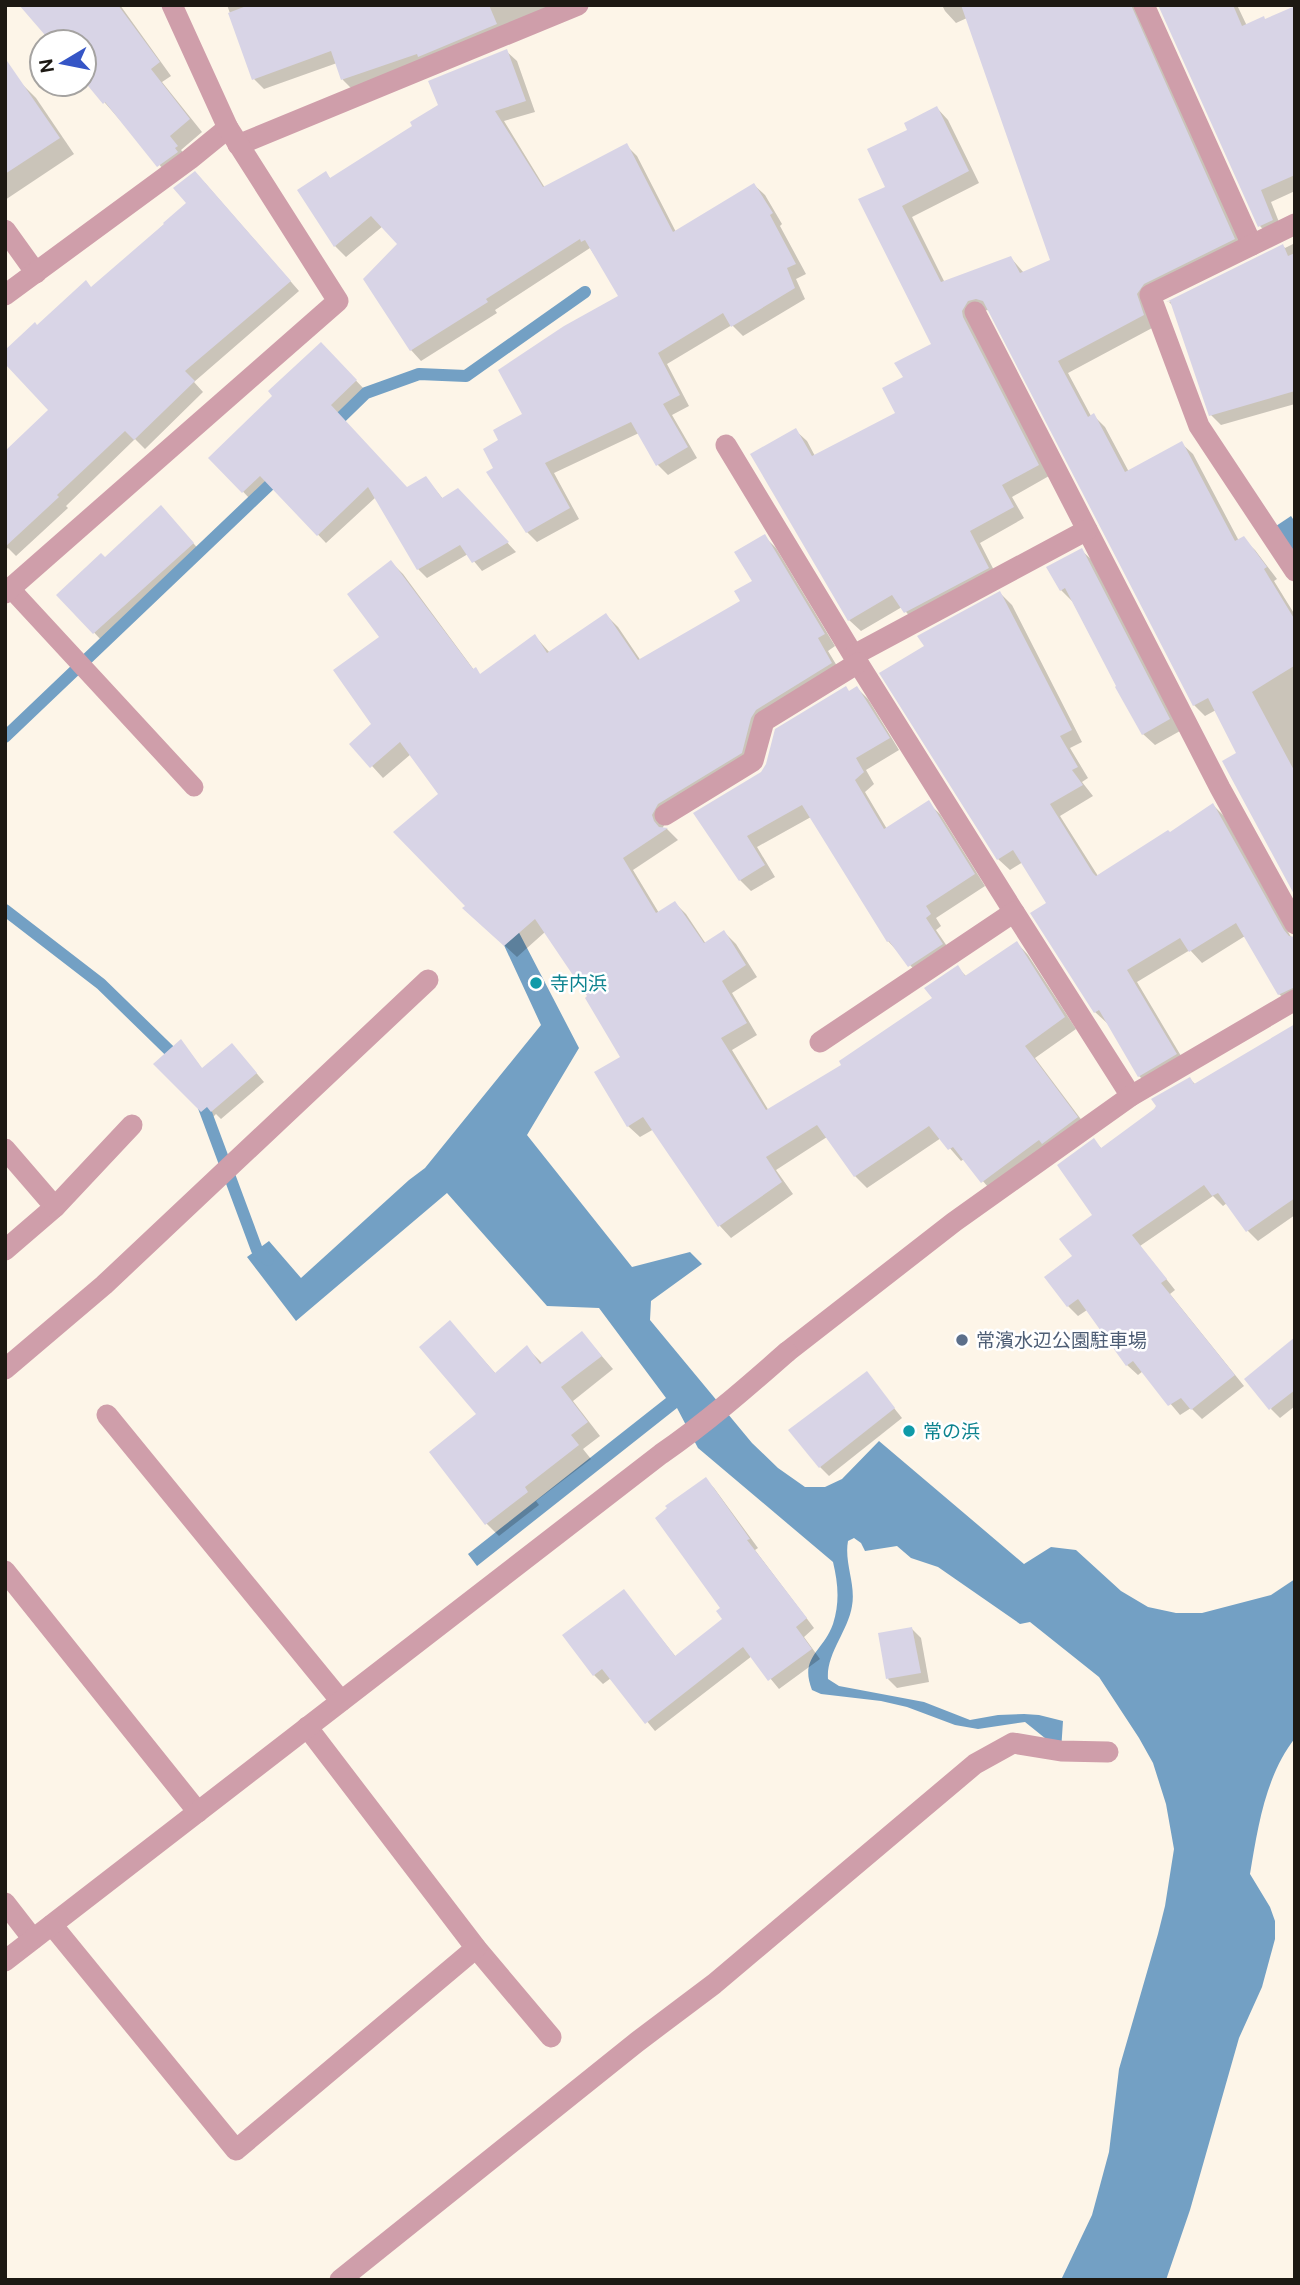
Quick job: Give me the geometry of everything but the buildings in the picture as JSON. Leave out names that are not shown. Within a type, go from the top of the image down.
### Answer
[{"type":"street","points":[[8,591],[338,301],[233,136],[172,5]]},
{"type":"street","points":[[5,295],[190,159],[233,136],[578,5]]},
{"type":"street","points":[[1144,5],[1252,245]]},
{"type":"street","points":[[1295,224],[1150,295],[1199,426],[1295,571]]},
{"type":"street","points":[[5,230],[36,273]]},
{"type":"street","points":[[975,312],[1220,788],[1295,924]]},
{"type":"street","points":[[726,445],[856,659],[1131,1096]]},
{"type":"street","points":[[665,814],[753,761],[764,720],[856,659],[1087,530]]},
{"type":"street","points":[[820,1042],[1014,912]]},
{"type":"street","points":[[5,1368],[104,1285],[428,980]]},
{"type":"street","points":[[5,1961],[724,1407],[787,1352],[954,1222],[1131,1096],[1295,1000]]},
{"type":"street","points":[[5,1250],[55,1207],[132,1125]]},
{"type":"street","points":[[5,1149],[55,1207]]},
{"type":"street","points":[[107,1415],[341,1701]]},
{"type":"street","points":[[5,1571],[198,1812]]},
{"type":"street","points":[[307,1727],[476,1948],[551,2038]]},
{"type":"street","points":[[340,2280],[636,2042],[714,1984],[975,1764],[1013,1743],[1061,1751],[1108,1752]]},
{"type":"street","points":[[5,1903],[33,1939]]},
{"type":"street","points":[[52,1925],[236,2150],[476,1948]]},
{"type":"lane","points":[[8,591],[194,787]]},
{"type":"water","points":[[1291,516],[1295,522],[1295,556],[1276,526]]},
{"type":"water","points":[[513,921],[579,1048],[527,1135],[632,1267],[690,1252],[702,1264],[651,1301],[650,1320],[752,1443],[778,1468],[805,1487],[825,1487],[842,1479],[879,1441],[1024,1564],[1051,1547],[1076,1550],[1121,1591],[1148,1607],[1176,1613],[1202,1613],[1271,1595],[1295,1579],[1295,1738],[1276,1769],[1264,1803],[1250,1874],[1270,1907],[1275,1921],[1275,1939],[1262,1987],[1239,2038],[1190,2210],[1166,2280],[1061,2280],[1092,2215],[1109,2152],[1119,2069],[1165,1906],[1174,1849],[1166,1804],[1153,1763],[1099,1677],[1030,1622],[1020,1624],[938,1567],[911,1558],[897,1546],[865,1551],[861,1543],[854,1538],[848,1541],[847,1549],[852,1606],[830,1661],[828,1679],[839,1686],[924,1702],[970,1720],[1024,1714],[1063,1721],[1061,1751],[1025,1722],[978,1729],[955,1725],[907,1707],[821,1694],[812,1690],[808,1670],[810,1662],[829,1634],[837,1608],[833,1562],[698,1448],[677,1408],[477,1566],[468,1554],[666,1398],[599,1308],[547,1306],[447,1193],[296,1321],[247,1257],[269,1241],[301,1278],[425,1168],[541,1025],[496,928]]},
{"type":"waterway","points":[[330,428],[366,393],[419,374],[466,376],[585,292]]},
{"type":"waterway","points":[[5,737],[281,474]]},
{"type":"waterway","points":[[5,910],[101,984],[180,1061]]},
{"type":"waterway","points":[[199,1094],[257,1250],[268,1260]]},
{"type":"place","name":"寺内浜","points":[[536,983]]},
{"type":"place","name":"常濱水辺公園駐車場","points":[[962,1340]]},
{"type":"place","name":"常の浜","points":[[909,1431]]}]
